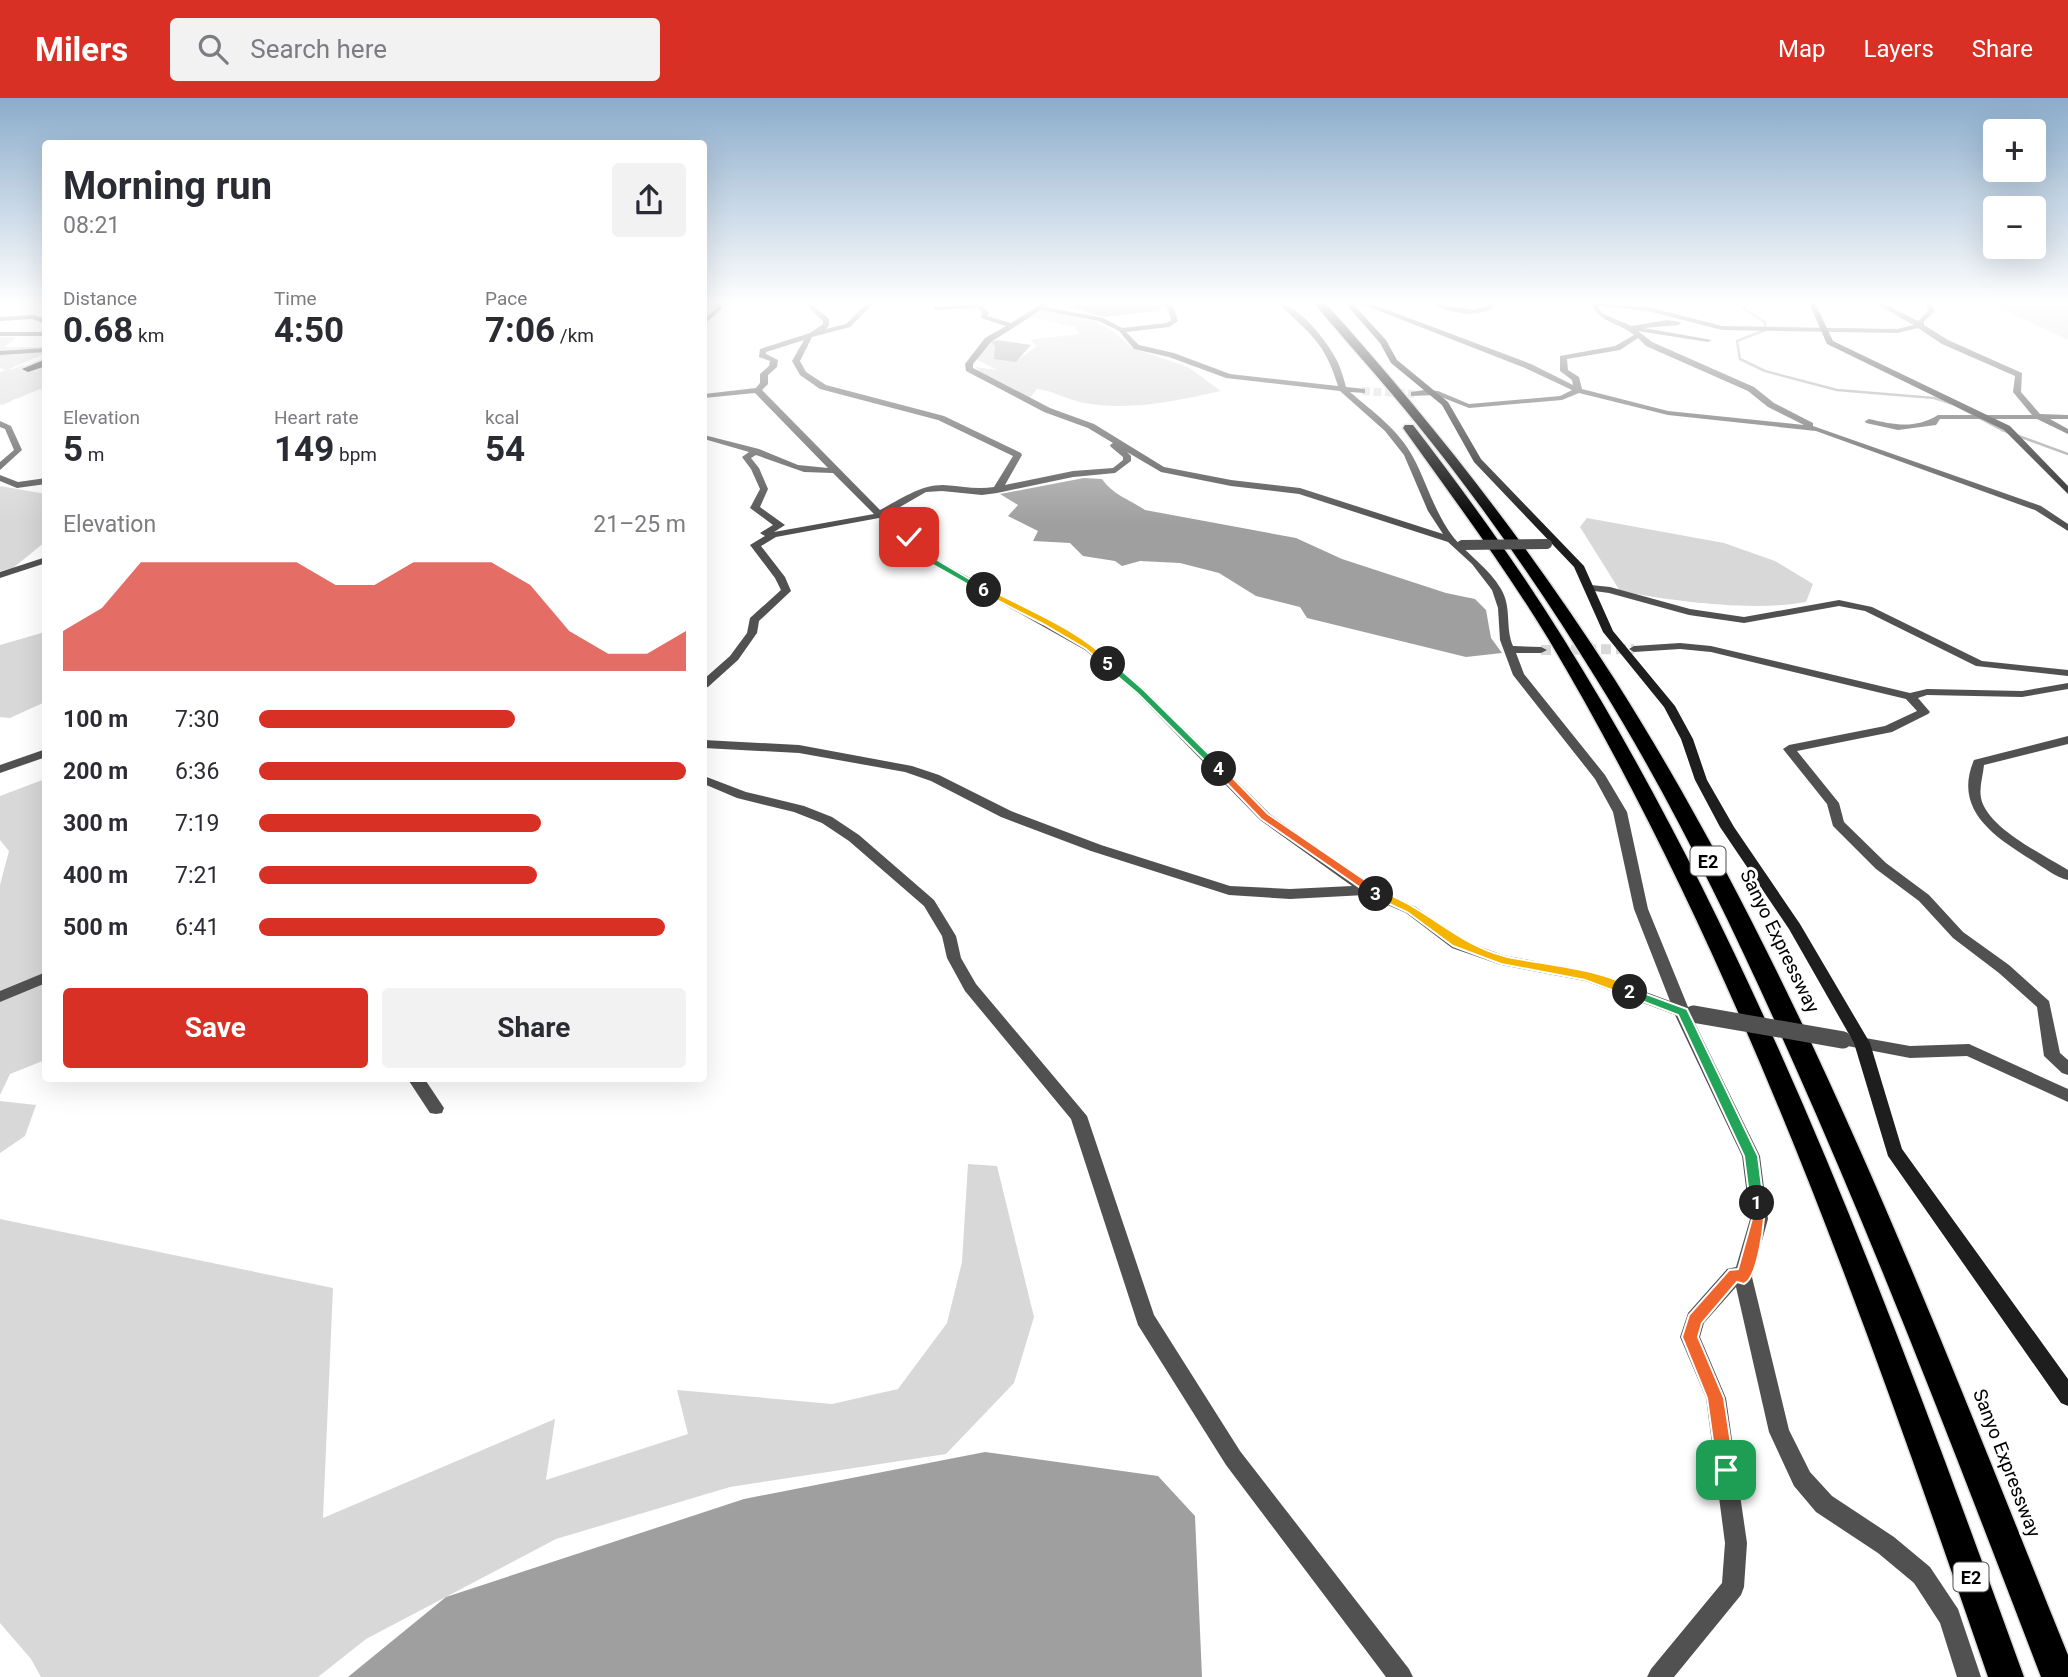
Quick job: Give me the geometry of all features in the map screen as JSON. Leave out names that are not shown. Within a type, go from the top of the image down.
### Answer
[{"type":"highway","name":"E2","points":[[1369,377],[1488,534],[1554,636],[1614,738],[1672,849],[1804,1138],[1865,1287],[2006,1677]]},
{"type":"highway","name":"Sanyo Expressway","points":[[1383,377],[1438,440],[1516,544],[1578,636],[1647,750],[1763,970],[1842,1141],[1910,1298],[2059,1677]]},
{"type":"street","points":[[707,396],[758,390],[764,384],[764,377]]},
{"type":"street","points":[[810,377],[823,387],[941,418],[1018,456],[997,490]]},
{"type":"street","points":[[984,377],[1047,410],[1091,425],[1161,469],[1231,483],[1300,491],[1457,543],[1560,544]]},
{"type":"street","points":[[1235,377],[1362,391]]},
{"type":"street","points":[[1339,377],[1343,390],[1388,429],[1408,454],[1433,511],[1497,590],[1509,649],[1519,675],[1601,778],[1620,811],[1641,909],[1751,1156],[1759,1219],[1744,1277],[1779,1432],[1802,1479],[1824,1504],[1886,1545],[1922,1575],[1950,1617],[1969,1677]]},
{"type":"street","points":[[1411,377],[1445,404],[1477,460],[1579,566],[1591,588],[1608,632],[1670,706],[1687,739],[1702,780],[1727,827],[1795,927],[1862,1043],[1894,1151],[2068,1396]]},
{"type":"street","points":[[1550,377],[1578,390],[1668,413],[1817,429]]},
{"type":"street","points":[[1573,377],[1576,379],[1578,390]]},
{"type":"street","points":[[1723,377],[1751,389],[1771,405],[1817,429],[2038,508],[2068,528]]},
{"type":"street","points":[[1903,377],[2007,428],[2068,491]]},
{"type":"street","points":[[2019,377],[2017,392],[2037,416],[2068,432]]},
{"type":"street","points":[[758,390],[879,514],[909,537],[931,560],[1089,648],[1141,692],[1265,817],[1367,890],[1411,909],[1457,944],[1501,960],[1587,976],[1688,1013],[1910,1052],[1969,1050],[2068,1096]]},
{"type":"street","points":[[1414,394],[1439,391],[1458,404],[1469,406],[1562,398],[1578,390]]},
{"type":"street","points":[[1869,421],[1898,428],[1933,424],[1938,417],[2068,417]]},
{"type":"street","points":[[0,423],[8,428],[18,450],[0,467]]},
{"type":"street","points":[[707,438],[756,452],[777,463],[799,469],[835,470]]},
{"type":"street","points":[[758,541],[873,518],[925,490],[942,488],[982,492],[1123,466],[1127,456],[1110,442],[1117,440]]},
{"type":"street","points":[[707,682],[734,658],[752,633],[754,620],[786,591],[780,577],[755,545],[757,537],[780,525],[755,508],[764,489],[755,468],[746,457],[756,452]]},
{"type":"street","points":[[0,478],[17,485],[33,485]]},
{"type":"street","points":[[42,482],[27,488],[42,490]]},
{"type":"street","points":[[0,575],[42,561]]},
{"type":"street","points":[[1591,588],[1610,590],[1689,612],[1744,620],[1839,603],[1868,609],[1980,664],[2068,673]]},
{"type":"street","points":[[1634,649],[1681,646],[1711,649],[1910,696],[1927,692],[2022,694],[2068,686]]},
{"type":"street","points":[[1509,649],[1541,650]]},
{"type":"street","points":[[1910,696],[1924,712],[1888,729],[1789,749],[1833,803],[1838,823],[1881,866],[1924,898],[1958,935],[2004,969],[2044,1005],[2052,1056],[2068,1069]]},
{"type":"street","points":[[2068,740],[1978,763],[1974,801],[1986,820],[2001,833],[2068,876]]},
{"type":"street","points":[[707,744],[799,749],[908,769],[934,778],[1006,814],[1096,848],[1229,890],[1290,894],[1367,890]]},
{"type":"street","points":[[0,769],[42,754]]},
{"type":"street","points":[[707,781],[742,796],[799,808],[827,820],[855,838],[929,903],[949,936],[954,957],[970,987],[1079,1116],[1144,1319],[1233,1458],[1401,1677]]},
{"type":"street","points":[[0,997],[42,979]]},
{"type":"street","points":[[418,1082],[436,1108]]},
{"type":"street","points":[[1659,1677],[1734,1587],[1736,1542],[1716,1398],[1690,1337],[1695,1320],[1734,1275],[1744,1277]]},
{"type":"shaded area","points":[[0,377],[42,377],[42,388],[0,405]]},
{"type":"shaded area","points":[[986,377],[1201,377],[1221,391],[1153,404],[1118,406],[1078,402],[1037,389],[1030,398]]},
{"type":"shaded area","points":[[1084,478],[1102,479],[1116,493],[1145,510],[1296,538],[1342,559],[1446,593],[1475,599],[1486,610],[1491,638],[1502,653],[1466,657],[1307,618],[1300,607],[1256,596],[1219,573],[1180,563],[1140,561],[1122,566],[1115,561],[1083,556],[1070,543],[1033,541],[1038,531],[1008,516],[1018,505],[1000,494]]},
{"type":"shaded area","points":[[0,486],[42,493],[42,544],[13,568],[0,571]]},
{"type":"shaded area","points":[[1587,518],[1724,543],[1775,561],[1813,584],[1806,602],[1762,606],[1688,602],[1620,591],[1580,527]]},
{"type":"shaded area","points":[[42,633],[42,703],[10,718],[0,717],[0,645]]},
{"type":"shaded area","points":[[42,780],[42,1061],[10,1074],[0,1095],[0,885],[9,851],[0,840],[0,796]]},
{"type":"shaded area","points":[[0,1101],[36,1105],[25,1136],[0,1153]]},
{"type":"shaded area","points":[[968,1164],[997,1166],[1034,1317],[1014,1383],[946,1454],[730,1487],[556,1539],[366,1639],[318,1677],[41,1677],[31,1659],[0,1623],[0,1219],[333,1288],[323,1518],[555,1419],[546,1480],[688,1434],[677,1390],[832,1404],[898,1389],[947,1323],[962,1262]]},
{"type":"shaded area","points":[[985,1452],[1158,1476],[1195,1516],[1202,1677],[348,1677],[446,1597],[744,1499]]},
{"type":"waterway","points":[[1787,377],[1837,390],[1934,398],[1953,404],[2002,430],[2068,454]]},
{"type":"tunnel","points":[[0,380],[8,377]]},
{"type":"tunnel","points":[[0,400],[42,382]]},
{"type":"tunnel","points":[[1362,391],[1414,394]]},
{"type":"tunnel","points":[[1541,650],[1634,649]]},
{"type":"route","points":[[909,537],[931,560],[951,573],[1046,622],[1089,648],[1141,692],[1265,817],[1367,890],[1411,909],[1457,944],[1501,960],[1587,976],[1682,1012],[1731,1108],[1751,1156],[1759,1219],[1744,1277],[1734,1275],[1695,1320],[1690,1337],[1716,1398],[1726,1470]]}]
